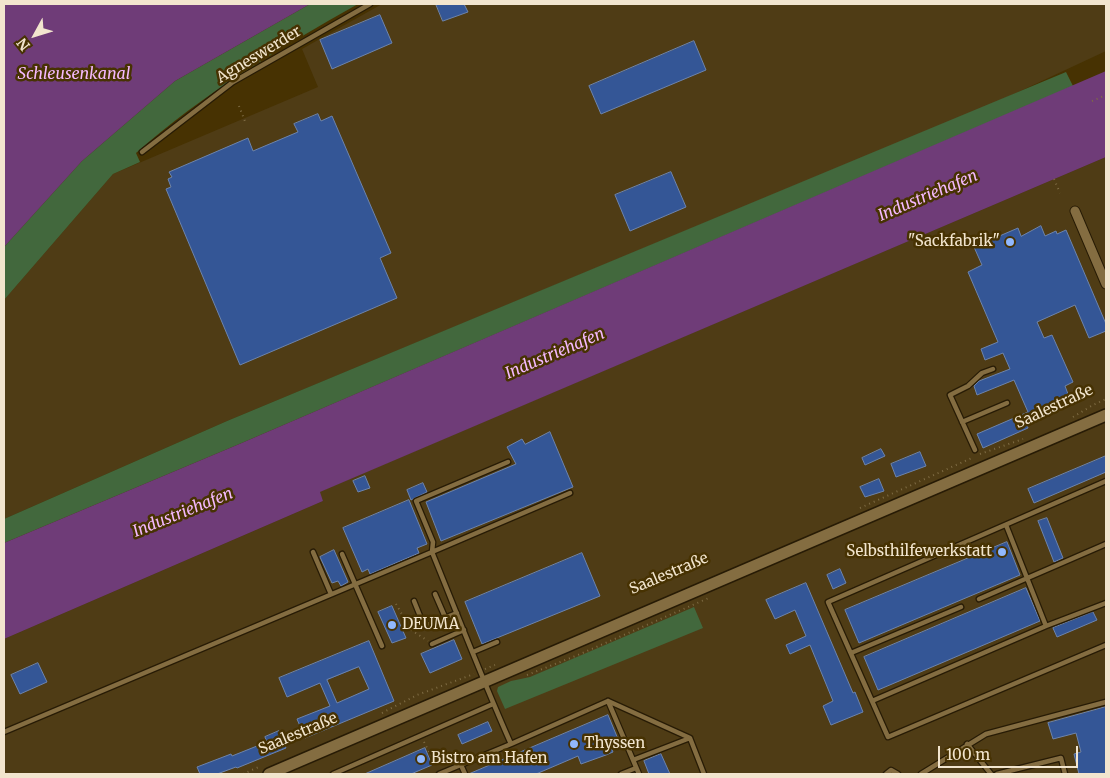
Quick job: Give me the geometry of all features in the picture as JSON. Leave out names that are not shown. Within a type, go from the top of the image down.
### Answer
[{"type":"main road","name":"Saalestraße","points":[[265,770],[1106,415]]},
{"type":"street","points":[[1075,211],[1106,284]]},
{"type":"lane","name":"Agneswerder","points":[[142,152],[233,82],[370,4]]},
{"type":"lane","points":[[975,450],[950,394],[968,386],[982,374],[993,369]]},
{"type":"lane","points":[[962,422],[1007,403]]},
{"type":"lane","points":[[508,462],[416,501],[433,542],[432,552],[510,744]]},
{"type":"lane","points":[[1106,481],[828,602],[888,737],[1106,645]]},
{"type":"lane","points":[[4,732],[570,493]]},
{"type":"lane","points":[[1006,525],[1046,626]]},
{"type":"lane","points":[[979,599],[1106,544]]},
{"type":"lane","points":[[313,552],[331,594]]},
{"type":"lane","points":[[342,554],[382,646]]},
{"type":"lane","points":[[435,594],[445,618]]},
{"type":"lane","points":[[414,601],[424,626],[457,612]]},
{"type":"lane","points":[[872,701],[1046,626],[1106,603]]},
{"type":"lane","points":[[850,653],[961,607]]},
{"type":"lane","points":[[432,644],[464,630]]},
{"type":"lane","points":[[473,652],[497,642]]},
{"type":"lane","points":[[608,701],[639,774]]},
{"type":"lane","points":[[439,774],[608,701],[690,738],[704,774]]},
{"type":"lane","points":[[921,774],[986,734],[1106,702]]},
{"type":"lane","points":[[333,774],[493,704]]},
{"type":"lane","points":[[633,760],[690,738]]},
{"type":"lane","points":[[967,744],[991,774]]},
{"type":"lane","points":[[996,774],[1061,758],[1065,774]]},
{"type":"lane","points":[[461,765],[465,774]]},
{"type":"lane","points":[[621,774],[636,768]]},
{"type":"lane","points":[[886,774],[890,770],[898,774]]},
{"type":"path","points":[[1092,101],[1106,95]]},
{"type":"path","points":[[239,106],[246,124]]},
{"type":"path","points":[[1054,179],[1060,193]]},
{"type":"path","name":"Saalestraße","points":[[1068,420],[1092,405],[1106,399]]},
{"type":"path","name":"Saalestraße","points":[[859,509],[978,455],[1029,436]]},
{"type":"path","points":[[396,604],[411,630],[432,644]]},
{"type":"path","points":[[383,713],[417,695],[482,677],[499,663]]},
{"type":"path","points":[[421,735],[429,757]]},
{"type":"path","name":"Saalestraße","points":[[243,774],[265,770]]},
{"type":"shaded area","points":[[382,4],[1106,4],[1106,51],[1001,100],[227,421],[4,519],[4,300],[113,174],[318,87],[302,49]]},
{"type":"shaded area","points":[[1106,157],[1106,774],[4,774],[4,639],[323,501],[319,492]]},
{"type":"green space","points":[[310,4],[358,4],[243,72],[162,131],[136,153],[140,162],[113,174],[4,300],[4,247],[82,161],[175,81]]},
{"type":"green space","points":[[1066,72],[1073,86],[4,543],[4,519],[227,421]]},
{"type":"green space","points":[[694,607],[703,628],[505,709],[497,691],[498,687],[511,681],[530,677]]},
{"type":"water","name":"Schleusenkanal","points":[[4,4],[310,4],[175,81],[82,161],[4,247]]},
{"type":"water","name":"Industriehafen","points":[[1106,71],[1106,157],[320,492],[323,501],[4,639],[4,543],[237,445]]},
{"type":"building","points":[[436,4],[464,4],[468,12],[443,21]]},
{"type":"building","points":[[380,15],[392,43],[332,69],[320,40]]},
{"type":"building","points":[[694,41],[706,70],[601,114],[589,86]]},
{"type":"building","points":[[318,114],[321,121],[332,116],[391,253],[380,258],[397,298],[240,365],[166,189],[171,187],[168,179],[172,177],[169,172],[248,138],[253,151],[298,132],[294,124]]},
{"type":"building","points":[[671,172],[686,207],[630,231],[615,195]]},
{"type":"building","points":[[1041,226],[1045,236],[1056,231],[1057,234],[1066,230],[1106,324],[1106,331],[1089,338],[1075,305],[1037,322],[1044,338],[1052,335],[1073,382],[1065,386],[1071,402],[1026,421],[1028,428],[983,448],[977,434],[1028,412],[1014,380],[977,395],[974,386],[979,381],[1010,369],[1003,353],[985,360],[981,349],[998,342],[968,272],[982,265],[974,247],[1018,228],[1021,236]]},
{"type":"building","points":[[550,432],[573,487],[441,541],[426,502],[516,464],[507,447],[522,439],[525,444]]},
{"type":"building","points":[[881,449],[885,456],[865,465],[862,458]]},
{"type":"building","points":[[920,452],[926,466],[896,477],[891,464]]},
{"type":"building","points":[[1106,456],[1106,472],[1034,503],[1028,489]]},
{"type":"building","points":[[365,476],[370,488],[358,492],[353,481]]},
{"type":"building","points":[[879,479],[884,491],[865,497],[860,487]]},
{"type":"building","points":[[423,483],[427,492],[411,500],[407,490]]},
{"type":"building","points":[[409,500],[427,544],[417,548],[419,553],[370,574],[368,569],[362,572],[343,528]]},
{"type":"building","points":[[1047,518],[1063,558],[1054,562],[1038,521]]},
{"type":"building","points":[[1007,542],[1020,575],[859,643],[845,610]]},
{"type":"building","points":[[334,550],[348,582],[341,586],[338,581],[332,583],[320,557]]},
{"type":"building","points":[[582,553],[600,596],[482,644],[465,602]]},
{"type":"building","points":[[840,569],[846,583],[833,589],[827,575]]},
{"type":"building","points":[[806,583],[863,712],[831,725],[823,706],[833,701],[810,645],[790,654],[786,645],[806,636],[795,610],[775,619],[766,600]]},
{"type":"building","points":[[1026,588],[1040,621],[878,690],[864,657]]},
{"type":"building","name":"DEUMA","points":[[392,606],[406,638],[392,643],[378,612]]},
{"type":"building","points":[[1093,612],[1097,620],[1057,637],[1053,628]]},
{"type":"building","points":[[454,640],[462,659],[430,673],[421,654]]},
{"type":"building","points":[[369,641],[394,701],[305,738],[297,719],[330,706],[320,683],[287,697],[279,678]],"holes":[[[359,667],[369,689],[337,703],[327,680]]]},
{"type":"building","points":[[38,663],[47,682],[20,694],[11,675]]},
{"type":"building","points":[[1106,707],[1106,774],[1079,774],[1074,754],[1081,752],[1076,733],[1053,739],[1048,723]]},
{"type":"building","name":"Thyssen","points":[[608,715],[618,739],[609,743],[613,752],[606,755],[581,764],[578,756],[536,774],[469,774]]},
{"type":"building","points":[[488,722],[492,731],[462,744],[458,735]]},
{"type":"building","points":[[279,731],[286,748],[237,768],[217,774],[200,774],[197,767],[267,742],[265,737]]},
{"type":"building","points":[[425,748],[432,765],[411,774],[365,774]]},
{"type":"building","points":[[661,754],[670,774],[649,774],[644,761]]},
{"type":"place","name":"\"Sackfabrik\"","points":[[1010,242]]},
{"type":"place","name":"Selbsthilfewerkstatt","points":[[1002,552]]},
{"type":"place","name":"DEUMA","points":[[392,625]]},
{"type":"place","name":"Thyssen","points":[[574,744]]},
{"type":"place","name":"Bistro am Hafen","points":[[421,759]]}]
